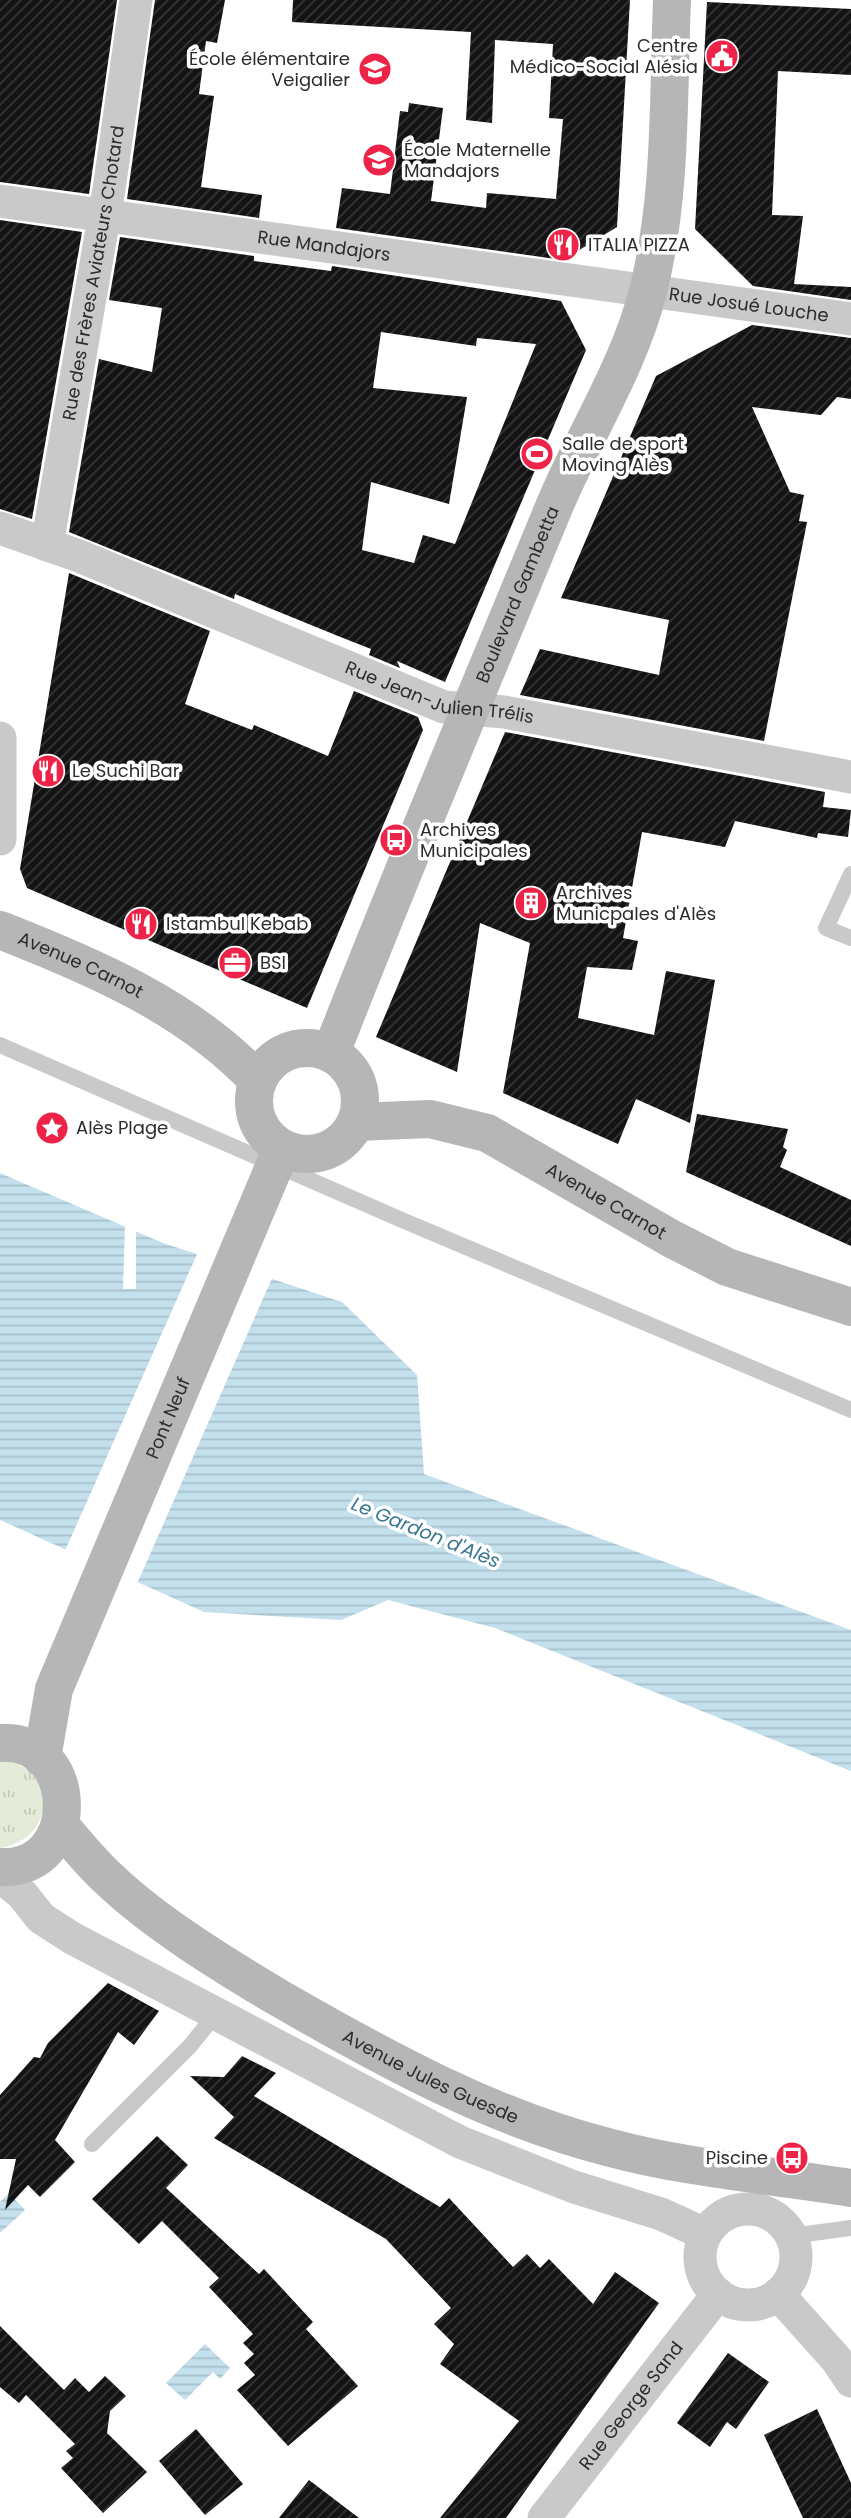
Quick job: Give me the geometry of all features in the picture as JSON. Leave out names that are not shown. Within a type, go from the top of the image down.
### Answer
[{"type":"main road","name":"Boulevard Gambetta","points":[[331,1053],[563,486],[625,356],[648,291],[664,199],[672,0]]},
{"type":"main road","name":"Avenue Carnot","points":[[0,930],[64,955],[174,1012],[241,1063],[258,1081]]},
{"type":"main road","points":[[314,1048],[331,1053],[354,1075],[359,1090],[360,1107],[356,1122],[333,1148],[316,1153],[299,1153],[282,1148],[269,1138],[257,1119],[254,1096],[258,1081],[267,1066],[280,1055],[297,1049],[314,1048]]},
{"type":"main road","name":"Avenue Carnot","points":[[356,1122],[430,1119],[487,1133],[672,1239],[727,1267],[851,1307]]},
{"type":"main road","name":"Pont Neuf","points":[[42,1758],[54,1689],[282,1148]]},
{"type":"main road","name":"Pont Neuf","points":[[3,1743],[54,1689]]},
{"type":"main road","points":[[3,1743],[26,1747],[42,1758],[54,1772],[61,1789],[64,1807],[25,1863]]},
{"type":"main road","name":"Avenue Jules Guesde","points":[[25,1863],[110,1881],[195,1945],[310,2016],[429,2080],[531,2126],[612,2149],[704,2168],[851,2188]]},
{"type":"street","name":"Rue des Frères Aviateurs Chotard","points":[[47,545],[105,214],[136,0]]},
{"type":"street","name":"Rue Mandajors","points":[[0,201],[105,214],[378,256],[648,291]]},
{"type":"street","name":"Rue Josué Louche","points":[[648,291],[851,319]]},
{"type":"street","name":"Rue Jean-Julien Trélis","points":[[0,528],[444,707],[504,712],[851,777]]},
{"type":"street","points":[[0,738],[0,839]]},
{"type":"street","points":[[25,1863],[41,1918],[72,1938],[460,2142],[574,2187],[661,2214],[705,2234]]},
{"type":"street","points":[[741,2209],[771,2215],[791,2236],[794,2267],[788,2282],[778,2294],[764,2302],[748,2305],[732,2302],[718,2294],[702,2273],[700,2260],[705,2234],[715,2222],[741,2209]]},
{"type":"street","name":"Rue George Sand","points":[[544,2518],[718,2294]]},
{"type":"street","points":[[778,2294],[837,2360],[851,2381]]},
{"type":"lane","points":[[851,874],[826,928],[851,938]]},
{"type":"lane","points":[[0,1045],[402,1220],[851,1409]]},
{"type":"lane","points":[[92,2144],[190,2046],[215,2015]]},
{"type":"lane","points":[[791,2236],[851,2228]]},
{"type":"green space","points":[[0,1761],[18,1765],[32,1774],[40,1787],[43,1801],[41,1816],[33,1830],[20,1841],[0,1848]]},
{"type":"water","name":"Le Gardon d'Alès","points":[[0,1173],[163,1243],[342,1302],[417,1375],[424,1474],[851,1630],[851,1771],[495,1628],[388,1600],[341,1620],[204,1612],[0,1520]]},
{"type":"water","points":[[9,2193],[25,2210],[0,2233],[0,2202]]},
{"type":"water","points":[[205,2344],[230,2368],[220,2379],[213,2372],[185,2400],[166,2383]]},
{"type":"pier","points":[[125,1226],[136,1231],[136,1289],[123,1289]]},
{"type":"pier","points":[[198,1252],[273,1276],[136,1586],[64,1553]]},
{"type":"building","points":[[0,0],[117,0],[89,194],[0,182]]},
{"type":"building","points":[[155,0],[225,0],[217,43],[206,41],[199,94],[214,96],[201,187],[262,195],[259,218],[127,199]]},
{"type":"building","points":[[293,0],[630,0],[617,227],[563,260],[336,228],[342,188],[390,194],[400,111],[408,112],[409,103],[443,108],[431,201],[486,208],[487,193],[556,199],[563,119],[549,118],[553,44],[495,40],[492,123],[466,120],[471,32],[292,22]]},
{"type":"building","points":[[707,2],[851,9],[851,75],[778,71],[772,215],[803,216],[794,284],[851,287],[851,300],[753,286],[695,229]]},
{"type":"building","points":[[0,220],[82,232],[32,519],[0,509]]},
{"type":"building","points":[[120,237],[254,256],[254,261],[331,271],[332,266],[561,301],[586,350],[445,682],[397,661],[400,668],[369,655],[371,649],[235,594],[234,599],[69,532],[99,359],[152,372],[162,308],[109,300]],"holes":[[[381,332],[476,346],[477,338],[536,344],[455,544],[423,535],[414,563],[362,550],[371,482],[449,504],[467,397],[373,388]]]},
{"type":"building","points":[[752,325],[851,338],[851,399],[837,397],[821,415],[752,407],[790,492],[804,495],[799,521],[807,522],[764,741],[520,695],[540,649],[659,675],[669,620],[561,598],[656,376]]},
{"type":"building","points":[[69,573],[210,631],[185,704],[252,730],[254,725],[328,756],[354,691],[418,717],[423,730],[307,1008],[27,888],[20,869]]},
{"type":"building","points":[[505,732],[825,792],[823,807],[851,810],[848,837],[818,833],[817,838],[735,821],[725,847],[642,832],[623,938],[638,941],[632,970],[587,967],[578,1018],[654,1035],[666,971],[715,980],[690,1123],[636,1099],[618,1144],[503,1093],[530,943],[480,923],[457,1072],[376,1037]]},
{"type":"building","points":[[697,1114],[788,1129],[783,1147],[787,1150],[780,1167],[851,1200],[851,1246],[686,1172]]},
{"type":"building","points":[[108,1983],[159,2011],[134,2045],[118,2032],[55,2140],[75,2162],[40,2197],[28,2185],[5,2210],[16,2159],[0,2159],[0,2095],[34,2057],[40,2058],[48,2043]]},
{"type":"building","points":[[242,2056],[276,2073],[254,2096],[440,2207],[449,2198],[513,2267],[527,2254],[540,2268],[549,2259],[593,2304],[615,2272],[659,2303],[506,2518],[440,2518],[519,2421],[440,2364],[454,2344],[434,2324],[451,2308],[386,2239],[214,2138],[234,2117],[190,2076],[224,2077]]},
{"type":"building","points":[[157,2136],[188,2165],[166,2188],[259,2274],[264,2269],[313,2322],[306,2329],[358,2386],[288,2446],[237,2390],[255,2375],[244,2363],[254,2354],[243,2343],[253,2334],[209,2287],[219,2278],[162,2221],[139,2244],[92,2199]]},
{"type":"building","points":[[0,2326],[64,2390],[75,2378],[89,2392],[105,2376],[126,2396],[110,2411],[107,2433],[147,2472],[103,2513],[61,2468],[73,2458],[66,2451],[75,2444],[26,2395],[19,2403],[0,2387]]},
{"type":"building","points":[[728,2353],[769,2382],[736,2429],[727,2422],[710,2447],[677,2423]]},
{"type":"building","points":[[817,2409],[851,2483],[851,2518],[803,2518],[764,2435]]},
{"type":"building","points":[[196,2429],[243,2484],[205,2515],[159,2461]]},
{"type":"building","points":[[309,2480],[359,2518],[279,2518]]},
{"type":"place","name":"Centre Médico-Social Alésia","points":[[722,56]]},
{"type":"place","name":"École élémentaire Veigalier","points":[[375,69]]},
{"type":"place","name":"École Maternelle Mandajors","points":[[379,160]]},
{"type":"place","name":"ITALIA PIZZA","points":[[563,245]]},
{"type":"place","name":"Salle de sport Moving Alès","points":[[537,454]]},
{"type":"place","name":"Le Suchi Bar","points":[[48,771]]},
{"type":"place","name":"Archives Municipales","points":[[396,840]]},
{"type":"place","name":"Archives Municpales d'Alès","points":[[531,903]]},
{"type":"place","name":"Istambul Kebab","points":[[141,924]]},
{"type":"place","name":"BSI","points":[[235,963]]},
{"type":"place","name":"Alès Plage","points":[[52,1128]]},
{"type":"place","name":"Piscine","points":[[792,2158]]}]
